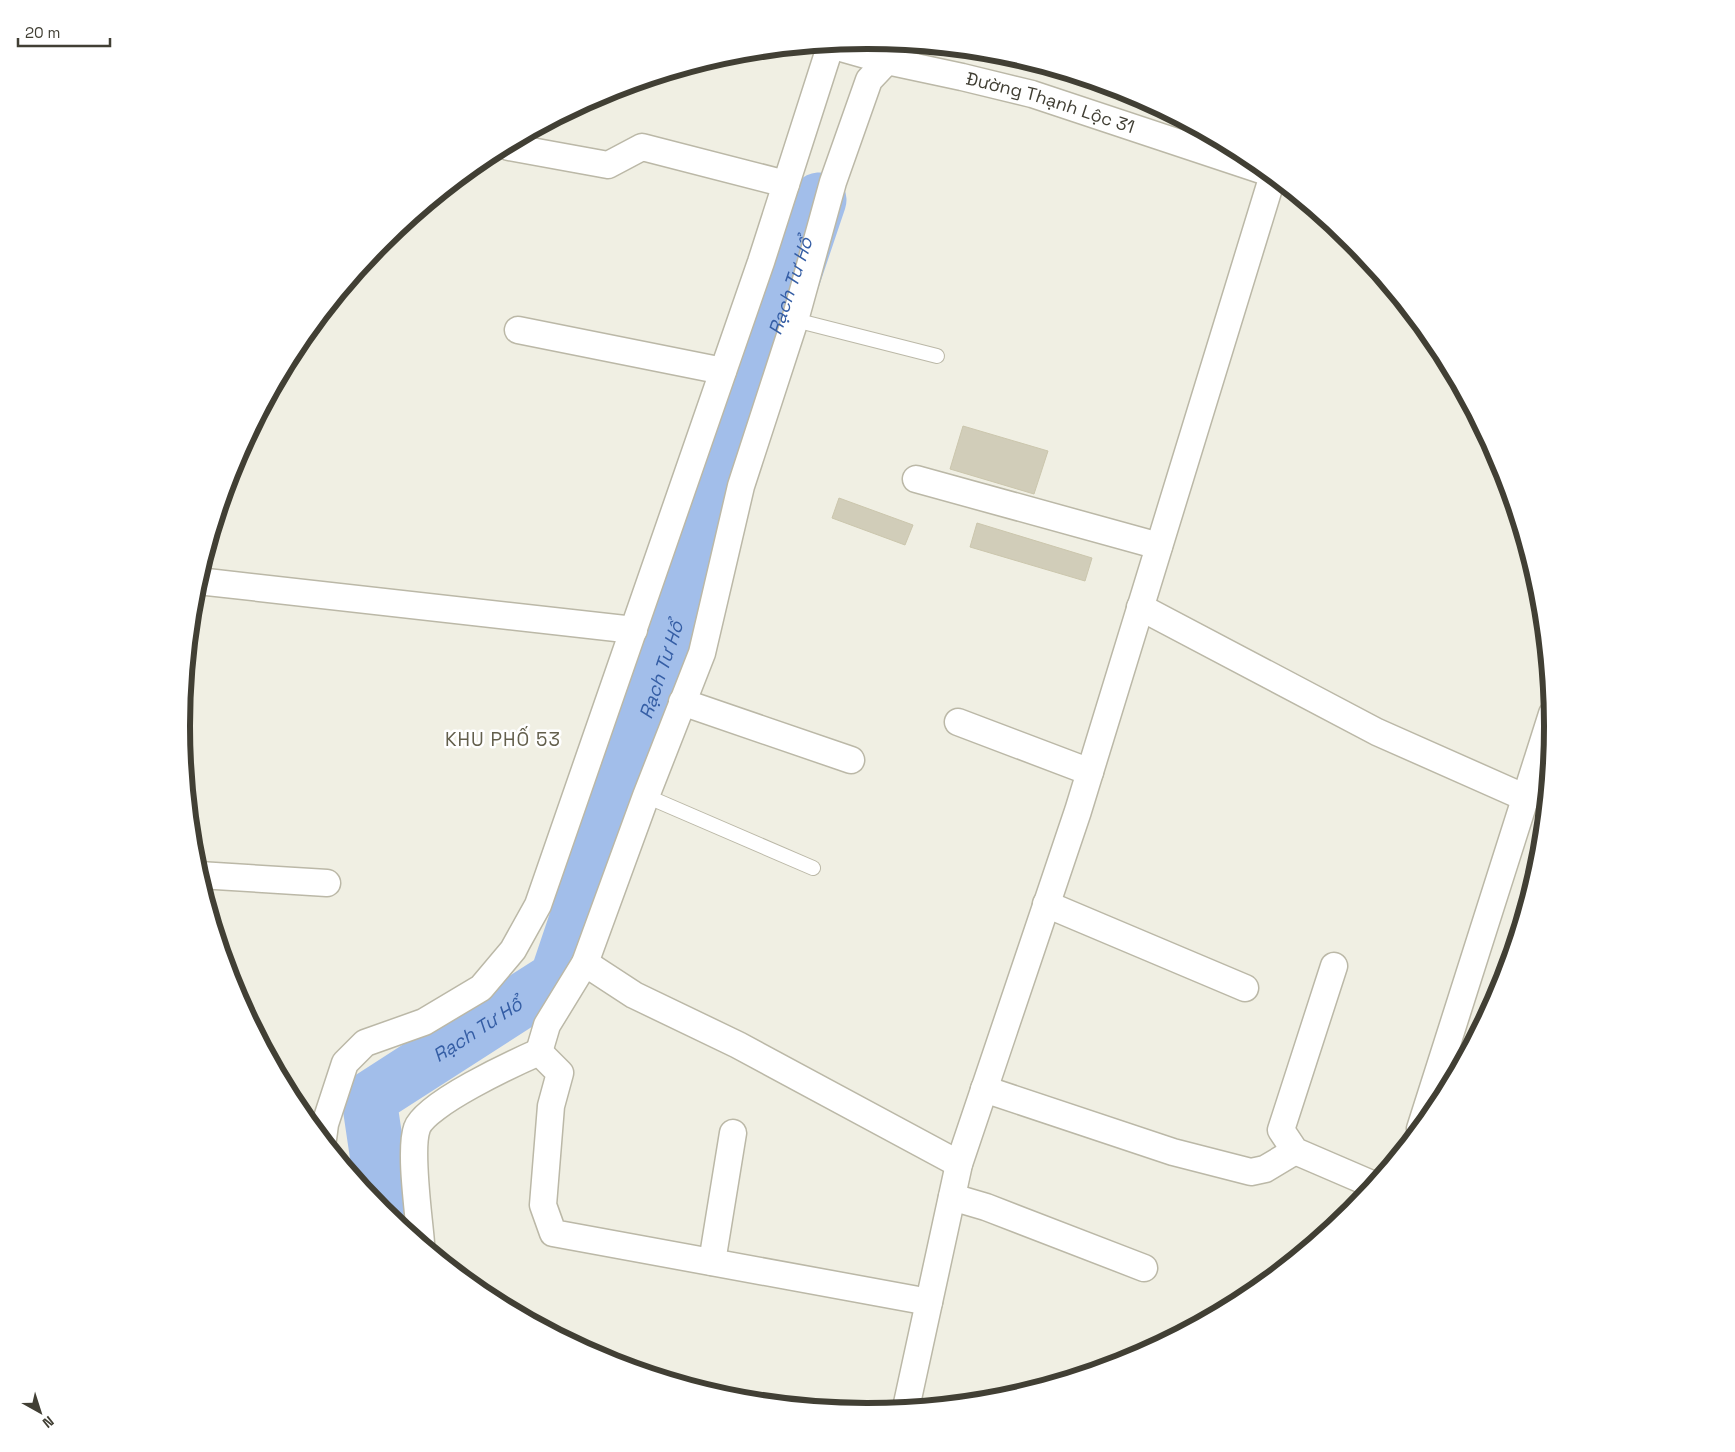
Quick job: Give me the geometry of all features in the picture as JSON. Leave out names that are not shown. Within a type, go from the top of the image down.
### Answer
[{"type":"street","name":"Đường Thạnh Lộc 31","points":[[857,49],[885,54],[1032,94],[1249,167]]},
{"type":"street","points":[[325,1130],[345,1063],[365,1043],[424,1022],[481,988],[513,950],[538,905],[723,372],[830,50]]},
{"type":"street","points":[[420,1234],[414,1144],[417,1126],[432,1112],[483,1078],[539,1052],[547,1025],[585,963],[646,796],[702,653],[741,486],[794,320],[833,182],[870,80],[885,54]]},
{"type":"street","points":[[515,148],[608,165],[642,147],[786,184]]},
{"type":"street","points":[[907,1402],[959,1164],[1090,772],[1269,181]]},
{"type":"street","points":[[518,330],[723,372]]},
{"type":"street","points":[[916,478],[1159,546]]},
{"type":"street","points":[[206,581],[634,630]]},
{"type":"street","points":[[1140,607],[1377,732],[1526,798]]},
{"type":"street","points":[[682,702],[851,760]]},
{"type":"street","points":[[958,722],[1090,772]]},
{"type":"street","points":[[1427,1108],[1544,738]]},
{"type":"street","points":[[207,875],[327,883]]},
{"type":"street","points":[[1046,904],[1245,988]]},
{"type":"street","points":[[585,963],[634,994],[738,1045],[959,1164]]},
{"type":"street","points":[[1334,966],[1281,1130],[1295,1151],[1368,1182]]},
{"type":"street","points":[[539,1052],[560,1073],[551,1106],[542,1205],[553,1233],[929,1302]]},
{"type":"street","points":[[984,1089],[1173,1152],[1252,1172],[1265,1168],[1295,1151]]},
{"type":"street","points":[[712,1262],[733,1133]]},
{"type":"street","points":[[952,1197],[986,1207],[1144,1268]]},
{"type":"lane","points":[[794,320],[937,356]]},
{"type":"lane","points":[[646,796],[813,868]]},
{"type":"building","points":[[963,426],[1048,451],[1034,494],[950,469]]},
{"type":"building","points":[[839,498],[913,525],[905,545],[832,518]]},
{"type":"building","points":[[977,523],[1092,558],[1085,581],[970,547]]},
{"type":"waterway","name":"Rạch Tư Hổ","points":[[384,1200],[369,1099],[557,978],[819,200]]},
{"type":"district","name":"KHU PHỐ 53","points":[[503,739]]}]
